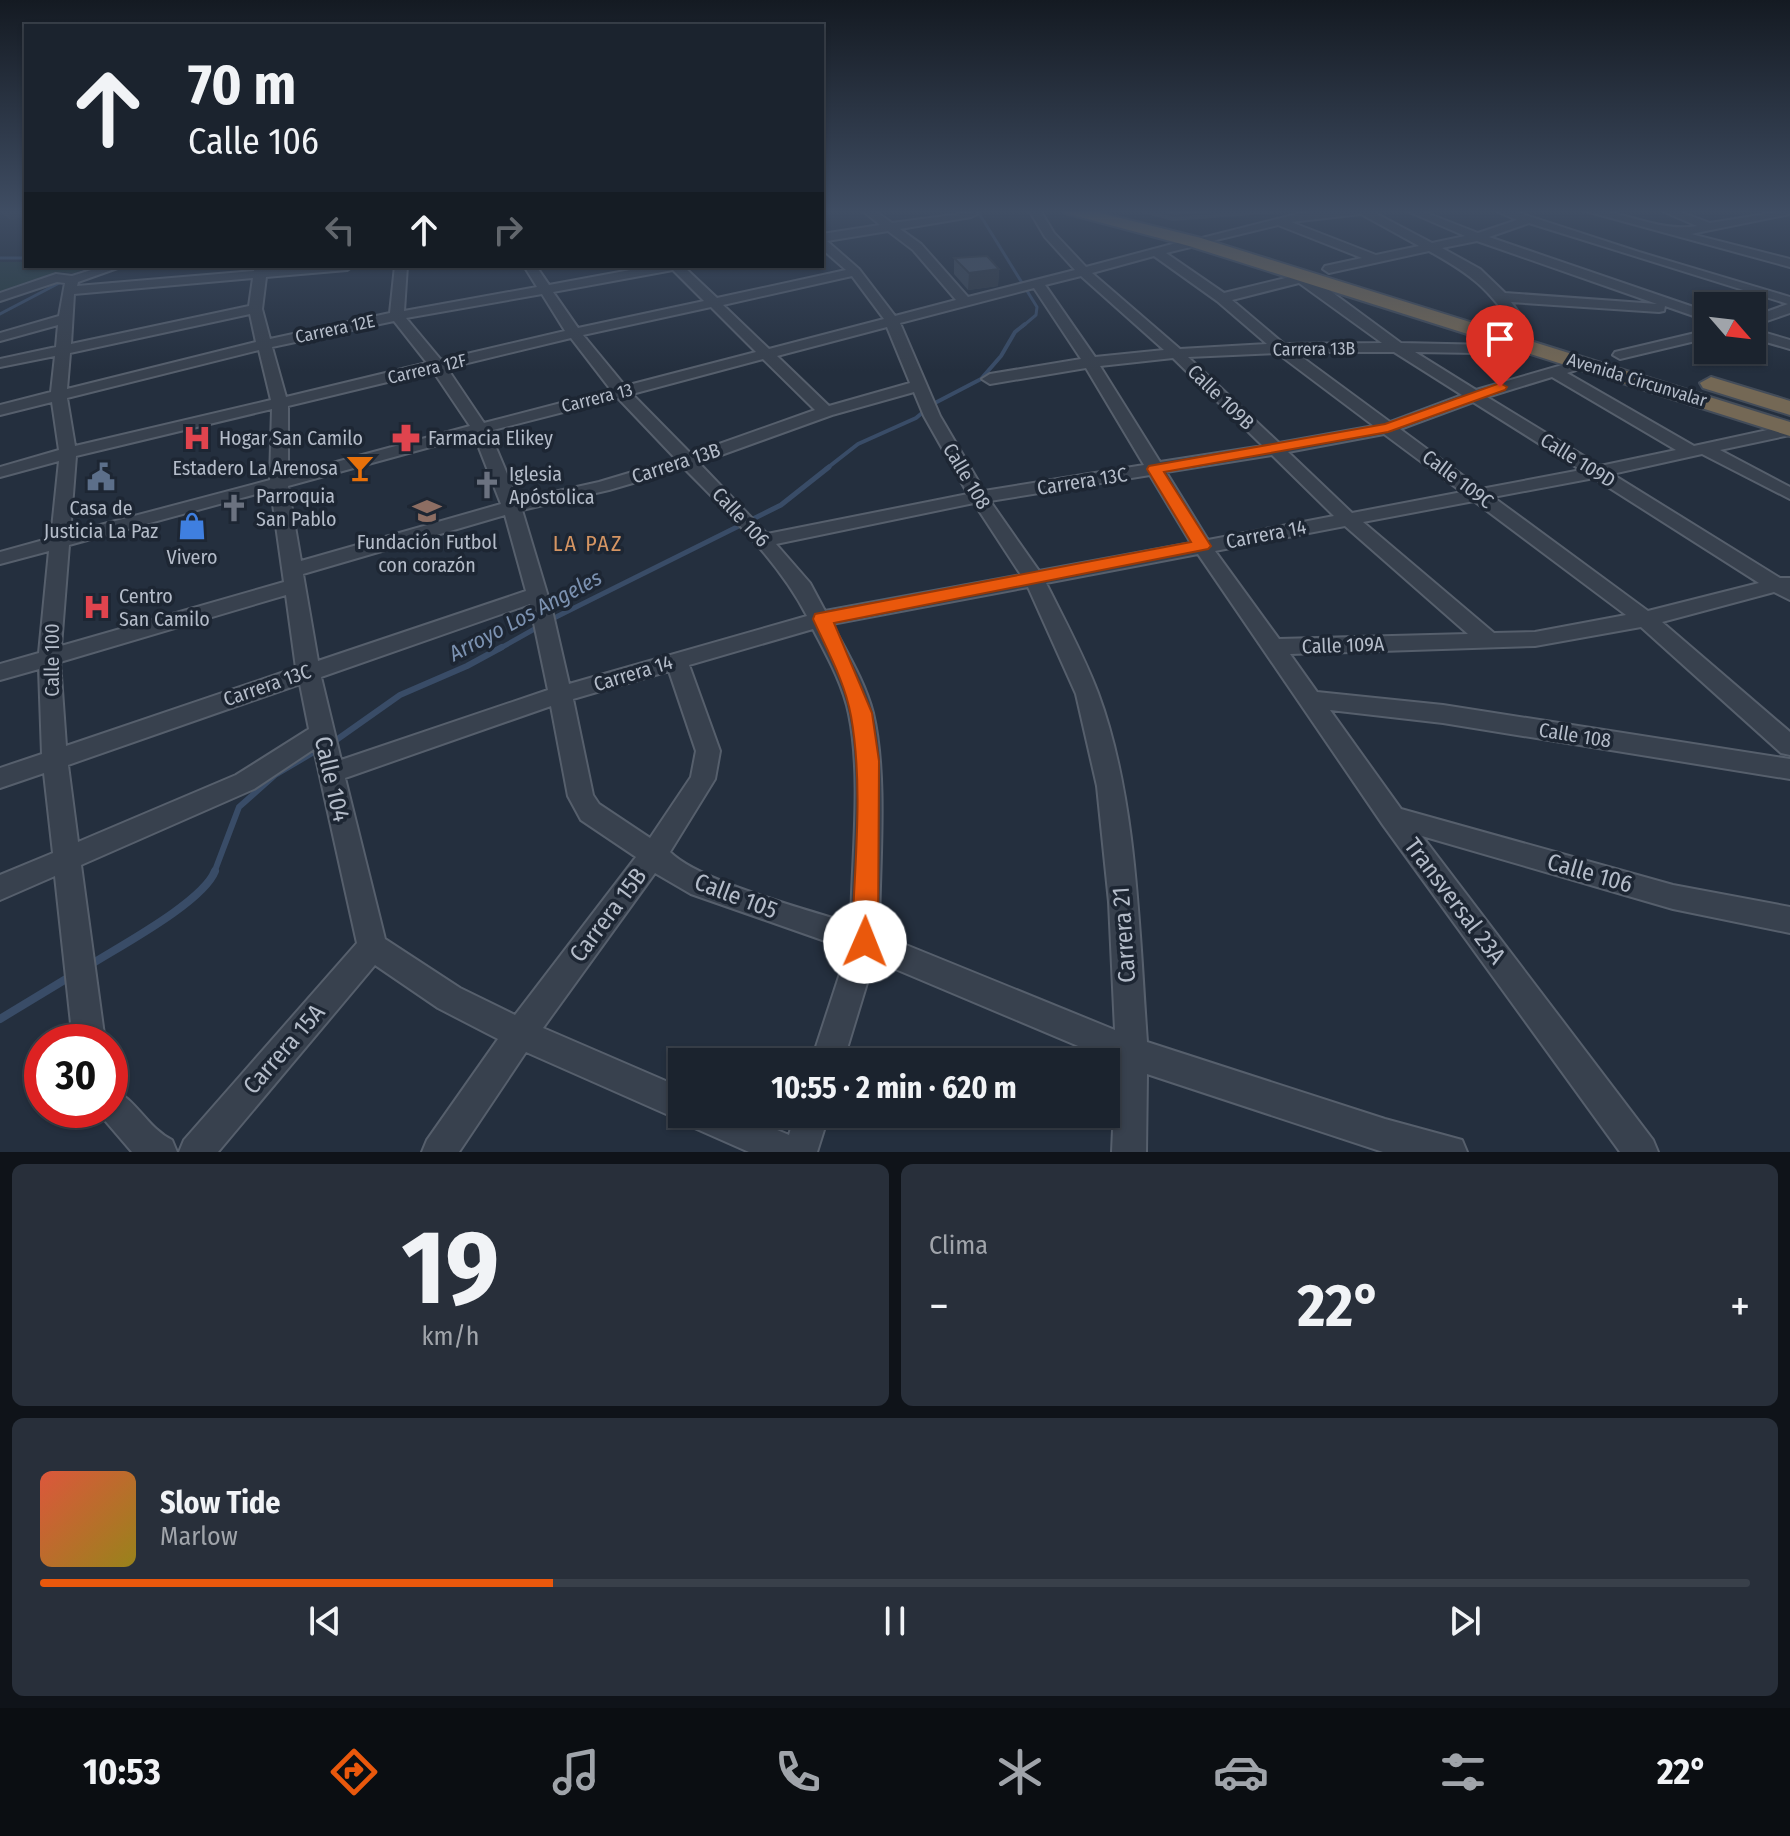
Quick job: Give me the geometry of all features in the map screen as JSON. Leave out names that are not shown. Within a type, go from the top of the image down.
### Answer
[{"type":"highway","name":"Avenida Circunvalar","points":[[1268,264],[1790,429]]},
{"type":"highway","name":"Avenida Circunvalar","points":[[1298,264],[1790,415]]},
{"type":"highway","points":[[1305,264],[1790,408]]},
{"type":"street","name":"Calle 108","points":[[846,264],[892,321],[932,416],[979,497],[1035,580],[1087,694],[1096,721]]},
{"type":"street","points":[[932,264],[965,302]]},
{"type":"street","name":"Calle 109B","points":[[1076,264],[1176,353],[1348,519],[1489,640]]},
{"type":"street","name":"Carrera 13","points":[[0,558],[1114,264]]},
{"type":"street","name":"Calle 109C","points":[[1173,264],[1222,298],[1281,349],[1645,619],[1790,746]]},
{"type":"street","points":[[1329,269],[1349,264]]},
{"type":"street","points":[[1461,264],[1476,272],[1501,297],[1521,326]]},
{"type":"street","points":[[1555,264],[1694,312]]},
{"type":"street","points":[[1669,264],[1790,301]]},
{"type":"street","points":[[0,297],[68,283],[111,268]]},
{"type":"street","points":[[68,283],[304,268]]},
{"type":"street","points":[[397,316],[401,268]]},
{"type":"street","name":"Calle 106","points":[[531,268],[574,333],[621,392],[752,529],[803,588],[822,619],[846,671],[861,713],[867,761],[865,942],[831,1048]]},
{"type":"street","name":"Carrera 12E","points":[[0,410],[265,344],[397,316],[662,268]]},
{"type":"street","points":[[676,268],[826,412]]},
{"type":"street","name":"Calle 104","points":[[260,270],[255,309],[280,404],[279,482],[308,671],[372,947]]},
{"type":"street","name":"Carrera 12F","points":[[0,472],[68,453],[574,333],[855,272]]},
{"type":"street","points":[[1222,298],[1304,277]]},
{"type":"street","name":"Calle 109D","points":[[1304,277],[1398,348],[1786,587]]},
{"type":"street","name":"Calle 100","points":[[68,283],[59,395],[68,453],[49,658],[55,760],[87,1024]]},
{"type":"street","name":"Calle 109A","points":[[1029,287],[1090,362],[1202,546],[1274,647],[1535,639],[1645,619],[1786,587]]},
{"type":"street","points":[[1501,297],[1687,310]]},
{"type":"street","points":[[1766,317],[1790,308]]},
{"type":"street","points":[[0,363],[255,309]]},
{"type":"street","name":"Calle 105","points":[[397,316],[437,367],[479,429],[511,507],[544,626],[581,796],[590,812],[654,854],[668,868],[701,885],[865,942],[1132,1053],[1385,1136],[1450,1152]]},
{"type":"street","points":[[0,337],[65,319]]},
{"type":"street","points":[[1620,355],[1694,337]]},
{"type":"street","points":[[1766,337],[1790,345]]},
{"type":"street","name":"Carrera 13B","points":[[990,379],[1090,362],[1176,353],[1398,348],[1539,350]]},
{"type":"street","name":"Carrera 13C","points":[[752,529],[979,497],[1388,428],[1473,396],[1583,363]]},
{"type":"street","points":[[1553,371],[1699,451],[1790,494]]},
{"type":"street","name":"Carrera 13B","points":[[0,672],[511,507],[603,486],[688,461],[826,412],[919,391]]},
{"type":"street","name":"Carrera 14","points":[[0,888],[325,749],[559,695],[822,619],[1598,472],[1790,429]]},
{"type":"street","name":"Carrera 13C","points":[[0,778],[536,595]]},
{"type":"street","name":"Transversal 23A","points":[[1274,647],[1392,817],[1641,1152]]},
{"type":"street","name":"Carrera 15B","points":[[439,1152],[520,1034],[654,854],[703,779],[708,751],[676,660]]},
{"type":"street","name":"Calle 108","points":[[1312,700],[1443,714],[1790,769]]},
{"type":"street","name":"Carrera 21","points":[[1096,721],[1110,786],[1121,887],[1132,1053],[1129,1152]]},
{"type":"street","name":"Calle 106","points":[[1392,817],[1673,897],[1790,920]]},
{"type":"street","points":[[372,947],[449,998],[520,1034],[668,1099]]},
{"type":"street","name":"Carrera 15A","points":[[196,1152],[372,947]]},
{"type":"street","points":[[128,1124],[152,1150]]},
{"type":"street","points":[[734,1128],[788,1152]]},
{"type":"street","points":[[800,1152],[808,1128]]},
{"type":"green space","points":[[0,264],[24,264],[24,268],[88,268],[74,273],[62,272],[0,294]]},
{"type":"building","points":[[960,264],[994,264],[999,269],[969,273]]},
{"type":"waterway","name":"Arroyo Los Angeles","points":[[1010,264],[1037,307],[1036,315],[1023,326]]},
{"type":"waterway","points":[[79,274],[96,268]]},
{"type":"waterway","points":[[0,314],[63,281]]},
{"type":"waterway","name":"Arroyo Los Angeles","points":[[826,469],[858,444],[916,418],[933,404],[981,379],[1001,356],[1015,332],[1025,324]]},
{"type":"waterway","name":"Arroyo Los Angeles","points":[[550,620],[781,505],[829,467]]},
{"type":"waterway","name":"Arroyo Los Angeles","points":[[499,649],[538,627]]},
{"type":"waterway","name":"Arroyo Los Angeles","points":[[332,743],[400,695],[502,647]]},
{"type":"waterway","name":"Arroyo Los Angeles","points":[[214,872],[239,807],[275,775],[319,749]]},
{"type":"waterway","name":"Arroyo Los Angeles","points":[[90,965],[178,909],[195,896],[214,872]]},
{"type":"waterway","name":"Arroyo Los Angeles","points":[[0,1019],[71,976]]},
{"type":"place","name":"Hogar San Camilo","points":[[197,438]]},
{"type":"place","name":"Farmacia Elikey","points":[[406,438]]},
{"type":"place","name":"Estadero La Arenosa","points":[[360,468]]},
{"type":"place","name":"Casa de Justicia La Paz","points":[[101,477]]},
{"type":"place","name":"Iglesia Apóstolica","points":[[487,485]]},
{"type":"place","name":"Parroquia San Pablo","points":[[234,508]]},
{"type":"place","name":"Fundación Futbol con corazón","points":[[427,511]]},
{"type":"place","name":"Vivero","points":[[192,526]]},
{"type":"place","name":"Centro San Camilo","points":[[97,607]]},
{"type":"district","name":"LA PAZ","points":[[588,543]]},
{"type":"route","points":[[865,942],[867,761],[861,713],[822,619],[1202,546],[1155,469],[1388,428],[1500,387]]}]
